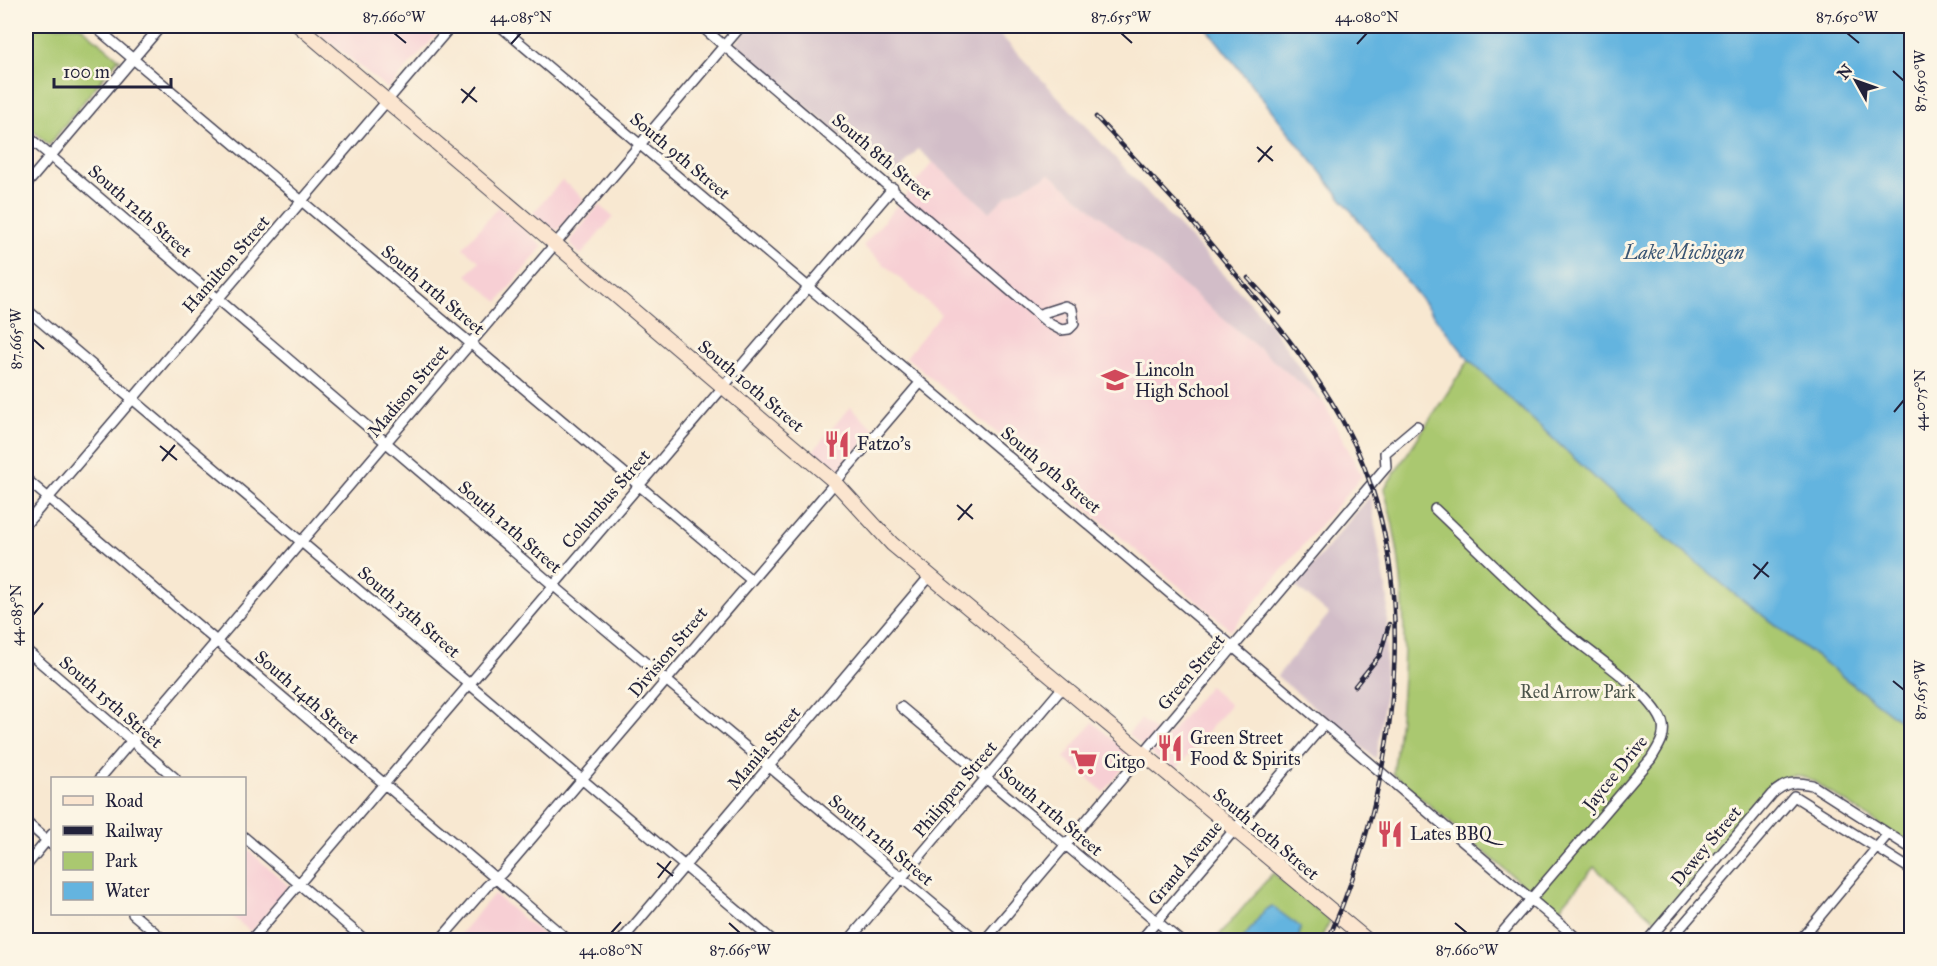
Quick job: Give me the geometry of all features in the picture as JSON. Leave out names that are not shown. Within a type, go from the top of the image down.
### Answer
[{"type":"street","name":"South 11th Street","points":[[94,26],[750,579]]},
{"type":"street","points":[[26,185],[161,26]]},
{"type":"street","name":"South 10th Street","points":[[299,26],[835,482],[892,544],[1367,940]]},
{"type":"street","name":"Hamilton Street","points":[[26,524],[452,26]]},
{"type":"street","name":"South 9th Street","points":[[500,26],[1580,940]]},
{"type":"street","name":"South 8th Street","points":[[702,26],[1040,314]]},
{"type":"street","name":"Madison Street","points":[[101,777],[741,26]]},
{"type":"street","name":"South 12th Street","points":[[26,135],[666,681],[976,940]]},
{"type":"street","name":"Columbus Street","points":[[250,940],[893,188]]},
{"type":"street","name":"South 13th Street","points":[[26,309],[772,940]]},
{"type":"street","name":"Division Street","points":[[440,940],[581,780],[750,579],[920,383]]},
{"type":"street","name":"Green Street","points":[[985,940],[1386,467],[1385,453],[1417,426]]},
{"type":"street","name":"South 14th Street","points":[[26,478],[568,940]]},
{"type":"street","name":"Jaycee Drive","points":[[1435,509],[1559,627],[1634,688],[1654,709],[1663,723],[1663,740],[1652,759],[1496,940]]},
{"type":"street","name":"Manila Street","points":[[622,940],[930,576]]},
{"type":"street","name":"South 15th Street","points":[[26,650],[174,777]]},
{"type":"street","name":"Philippen Street","points":[[849,940],[1063,687]]},
{"type":"street","name":"South 11th Street","points":[[901,707],[1179,940]]},
{"type":"street","name":"Grand Avenue","points":[[1141,940],[1324,724]]},
{"type":"street","points":[[1911,849],[1812,785],[1796,782],[1794,796],[1911,870]]},
{"type":"street","name":"Dewey Street","points":[[1648,940],[1772,794],[1785,783],[1796,782]]},
{"type":"street","name":"Dewey Street","points":[[1670,940],[1794,796]]},
{"type":"street","points":[[26,822],[51,840],[26,866]]},
{"type":"street","points":[[1800,940],[1888,834]]},
{"type":"street","points":[[246,839],[366,940]]},
{"type":"street","points":[[1703,875],[1716,886]]},
{"type":"street","points":[[134,915],[164,940]]},
{"type":"shaded area","points":[[310,26],[445,26],[388,89]]},
{"type":"shaded area","points":[[750,26],[992,26],[1270,324],[1324,403],[1050,174],[1007,195],[990,212],[918,149],[898,172],[897,177],[891,178],[737,48],[736,44]]},
{"type":"shaded area","name":"Lincoln High School","points":[[933,162],[990,212],[1007,195],[1050,174],[1324,403],[1362,476],[1231,630],[906,357],[941,314],[863,246]]},
{"type":"shaded area","points":[[562,180],[584,199],[559,229],[554,231],[533,213]]},
{"type":"shaded area","points":[[599,205],[613,217],[581,255],[572,247],[570,240]]},
{"type":"shaded area","points":[[498,207],[543,246],[498,302],[467,275],[479,261],[463,248]]},
{"type":"shaded area","points":[[850,407],[876,430],[837,473],[812,452]]},
{"type":"shaded area","points":[[1370,496],[1388,599],[1384,703],[1376,759],[1277,676],[1329,614],[1295,586]]},
{"type":"shaded area","points":[[1209,686],[1230,705],[1174,772],[1128,734],[1141,719],[1165,739]]},
{"type":"shaded area","points":[[1093,722],[1132,757],[1104,792],[1064,758]]},
{"type":"shaded area","points":[[246,848],[289,886],[251,932],[230,915],[246,915]]},
{"type":"shaded area","points":[[494,894],[549,940],[455,940]]},
{"type":"green space","points":[[26,26],[80,26],[121,60],[118,59],[49,145],[26,125]]},
{"type":"green space","name":"Red Arrow Park","points":[[1469,360],[1606,488],[1732,592],[1911,729],[1911,845],[1810,779],[1792,775],[1775,783],[1657,922],[1594,867],[1556,913],[1393,774],[1401,702],[1404,631],[1399,560],[1384,489]]},
{"type":"green space","points":[[1273,873],[1330,921],[1320,940],[1215,940]]},
{"type":"water","name":"Lake Michigan","points":[[1205,26],[1911,26],[1911,729],[1732,592],[1606,488],[1469,360]]},
{"type":"water","points":[[1272,906],[1300,927],[1299,940],[1242,940],[1264,911]]},
{"type":"railway","points":[[1096,117],[1191,219]]},
{"type":"railway","points":[[1186,214],[1289,340],[1326,393],[1342,420],[1369,480],[1386,545],[1394,612],[1393,680],[1386,748],[1372,815],[1352,879],[1328,940]]},
{"type":"railway","points":[[1248,278],[1280,313]]},
{"type":"railway","points":[[1355,686],[1380,655],[1389,624]]},
{"type":"place","name":"Lincoln High School","points":[[1115,380]]},
{"type":"place","name":"Fatzo's","points":[[837,444]]},
{"type":"place","name":"Green Street Food & Spirits","points":[[1170,748]]},
{"type":"place","name":"Citgo","points":[[1084,762]]},
{"type":"place","name":"Lates BBQ","points":[[1390,834]]}]
